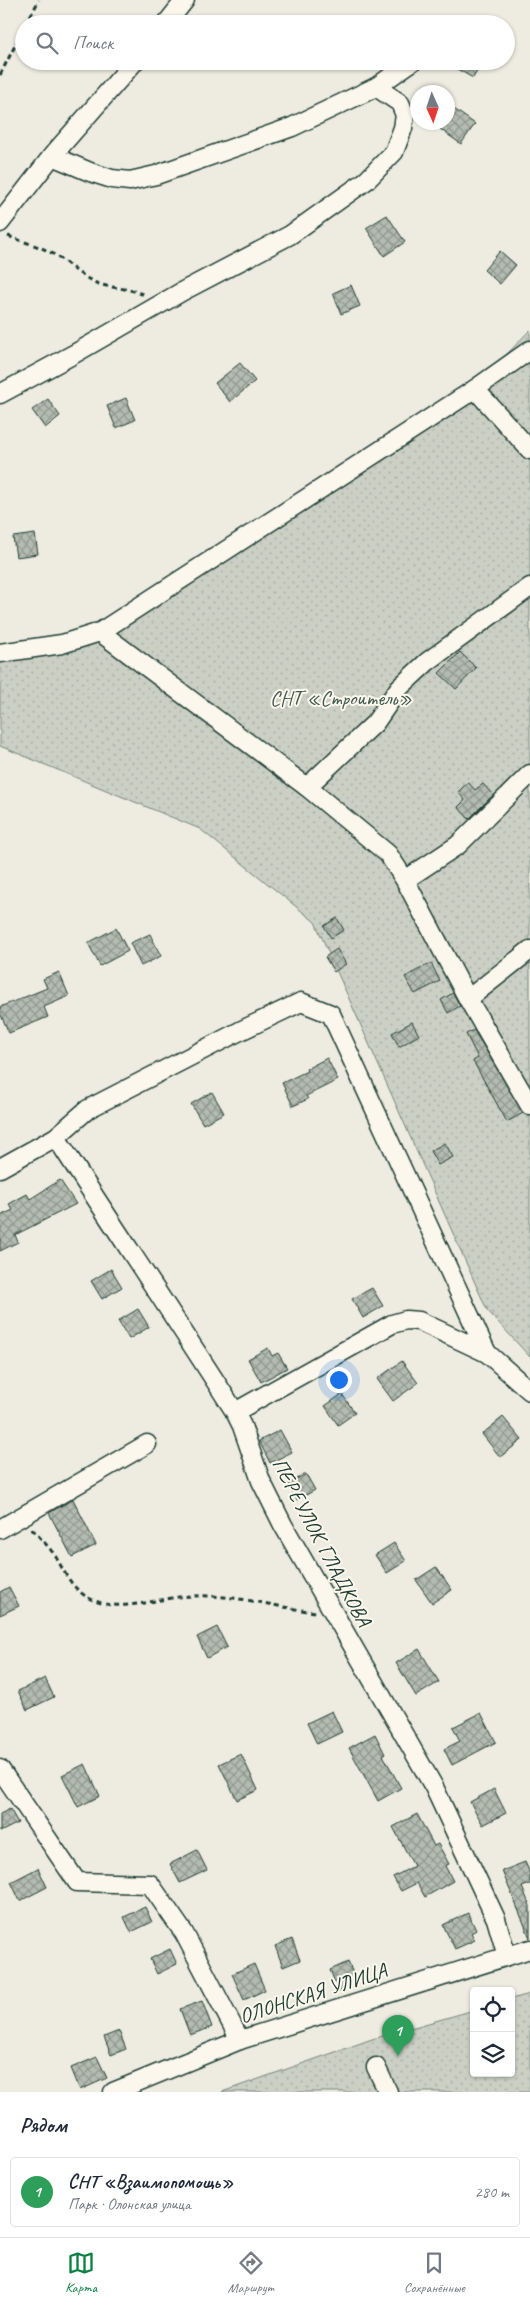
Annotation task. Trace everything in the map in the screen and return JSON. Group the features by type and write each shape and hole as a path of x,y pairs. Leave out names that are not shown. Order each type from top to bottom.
{"street":[{"path":"173,15 185,0"},
{"path":"3,229 52,156 127,70"},
{"path":"52,156 112,179 130,181 156,175 292,127 376,87 400,70"},
{"path":"0,394 160,304 290,235 367,180 394,152 403,128 405,115 400,103 376,87"},
{"path":"0,654 62,644 100,632 475,389 530,350"},
{"path":"475,389 530,450"},
{"path":"307,787 375,723 399,688 427,662 530,587"},
{"path":"100,632 307,787 388,854 405,880 468,999 530,1106"},
{"path":"405,880 458,845 530,774"},
{"path":"468,999 530,950"},
{"path":"0,1168 56,1137 88,1109 240,1030 301,1002 331,1014 487,1353"},
{"name":"ПЕРЕУЛОК ГЛАДКОВА","path":"56,1137 119,1235 168,1306 242,1426 261,1482 334,1614 434,1787 496,1919 507,1956"},
{"path":"234,1412 392,1324 406,1320 419,1321 487,1353 530,1391"},
{"path":"0,1528 148,1444"},
{"path":"0,1769 77,1882 150,1884 184,1933 240,2040"},
{"name":"ОЛОНСКАЯ УЛИЦА","path":"113,2092 240,2040 530,1949"},
{"path":"376,2067 388,2092"}],"path":[{"path":"31,15 39,0"},
{"path":"0,75 15,46"},
{"path":"3,229 52,253 81,276 98,284 142,293 160,304"},
{"path":"26,1529 34,1531 53,1553 69,1582 92,1600 114,1605 150,1603 172,1598 213,1595 334,1614"}],"green space":[{"name":"СНТ «Строитель»","path":"530,330 530,1357 487,1310 315,922 200,829 0,746 0,659 107,623 481,381"},
{"path":"530,1994 530,2092 222,2092 372,2039 470,2011 470,2077 515,2077 515,1998"}],"building":[{"path":"459,70 478,70 473,78"},
{"path":"455,110 475,124 461,144 441,130 455,130"},
{"path":"387,215 405,242 384,256 366,228"},
{"path":"500,251 516,265 500,284 484,270"},
{"path":"351,285 360,306 341,314 333,293"},
{"path":"240,363 255,381 230,402 215,383"},
{"path":"126,398 135,420 116,428 107,406"},
{"path":"48,399 60,416 45,428 32,410"},
{"path":"35,534 38,554 16,557 13,537"},
{"path":"460,652 476,668 456,689 439,673"},
{"path":"468,782 475,790 483,784 493,795 469,819 458,807 465,800 458,792"},
{"path":"337,918 344,930 331,938 324,926"},
{"path":"116,928 128,951 100,966 88,943"},
{"path":"150,934 161,956 141,966 130,943"},
{"path":"337,949 346,964 334,972 325,957"},
{"path":"431,963 440,981 415,994 405,977"},
{"path":"59,972 69,996 44,1007 48,1017 9,1033 0,1013 0,1007 47,988 43,979"},
{"path":"453,993 460,1006 448,1013 441,1000"},
{"path":"412,1022 419,1035 399,1047 392,1033"},
{"path":"474,1030 523,1113 507,1122 473,1061 478,1058 466,1034"},
{"path":"327,1058 338,1080 306,1096 308,1099 293,1106 282,1083 307,1071 306,1069"},
{"path":"212,1092 224,1113 203,1124 191,1104"},
{"path":"445,1143 453,1157 438,1165 430,1151"},
{"path":"60,1180 76,1204 15,1235 18,1242 0,1251 0,1216 13,1210 9,1204 27,1194 30,1199"},
{"path":"111,1269 122,1287 102,1299 91,1281"},
{"path":"372,1288 383,1306 363,1318 352,1299"},
{"path":"138,1309 149,1327 129,1339 118,1321"},
{"path":"268,1348 272,1356 278,1353 287,1368 261,1382 248,1359"},
{"path":"402,1361 418,1383 393,1401 377,1379"},
{"path":"342,1394 355,1413 338,1425 325,1406"},
{"path":"503,1417 522,1440 500,1457 482,1434"},
{"path":"280,1430 292,1452 270,1463 259,1441"},
{"path":"306,1474 315,1490 297,1500 288,1483"},
{"path":"73,1499 96,1545 72,1557 49,1513"},
{"path":"394,1543 406,1561 387,1573 375,1555"},
{"path":"436,1567 452,1590 432,1603 416,1580"},
{"path":"9,1587 19,1606 0,1615 0,1592"},
{"path":"217,1627 227,1647 207,1658 197,1637"},
{"path":"419,1649 439,1682 416,1696 396,1663"},
{"path":"45,1678 54,1697 27,1710 18,1691"},
{"path":"332,1711 342,1732 317,1744 307,1723"},
{"path":"481,1713 496,1742 452,1765 444,1749 460,1741 453,1727"},
{"path":"375,1734 385,1754 383,1755 401,1788 378,1801 349,1748"},
{"path":"241,1754 258,1790 237,1800 219,1764"},
{"path":"85,1764 100,1796 78,1807 62,1775"},
{"path":"494,1789 506,1813 483,1825 470,1802"},
{"path":"10,1809 18,1823 0,1832 0,1814"},
{"path":"417,1814 434,1846 438,1844 449,1864 445,1866 453,1881 425,1897 417,1883 401,1891 393,1877 414,1866 393,1827"},
{"path":"197,1850 207,1870 180,1883 170,1864"},
{"path":"525,1862 530,1873 530,1884 522,1887 530,1906 530,1938 502,1871"},
{"path":"38,1868 47,1887 20,1901 11,1882"},
{"path":"145,1907 152,1922 131,1932 124,1917"},
{"path":"468,1913 476,1930 471,1933 475,1940 455,1949 443,1925"},
{"path":"292,1939 300,1960 283,1967 275,1946"},
{"path":"170,1949 177,1964 157,1974 150,1959"},
{"path":"348,1962 358,1984 339,1992 330,1970"},
{"path":"254,1964 265,1990 244,2000 232,1974"},
{"path":"202,2001 212,2027 190,2035 180,2009"},
{"path":"119,2031 126,2049 111,2055 104,2037"},
{"path":"97,2057 107,2078 80,2090 71,2068"}],"place":[{"name":"СНТ «Взаимопомощь»","path":"398,2056"}]}
